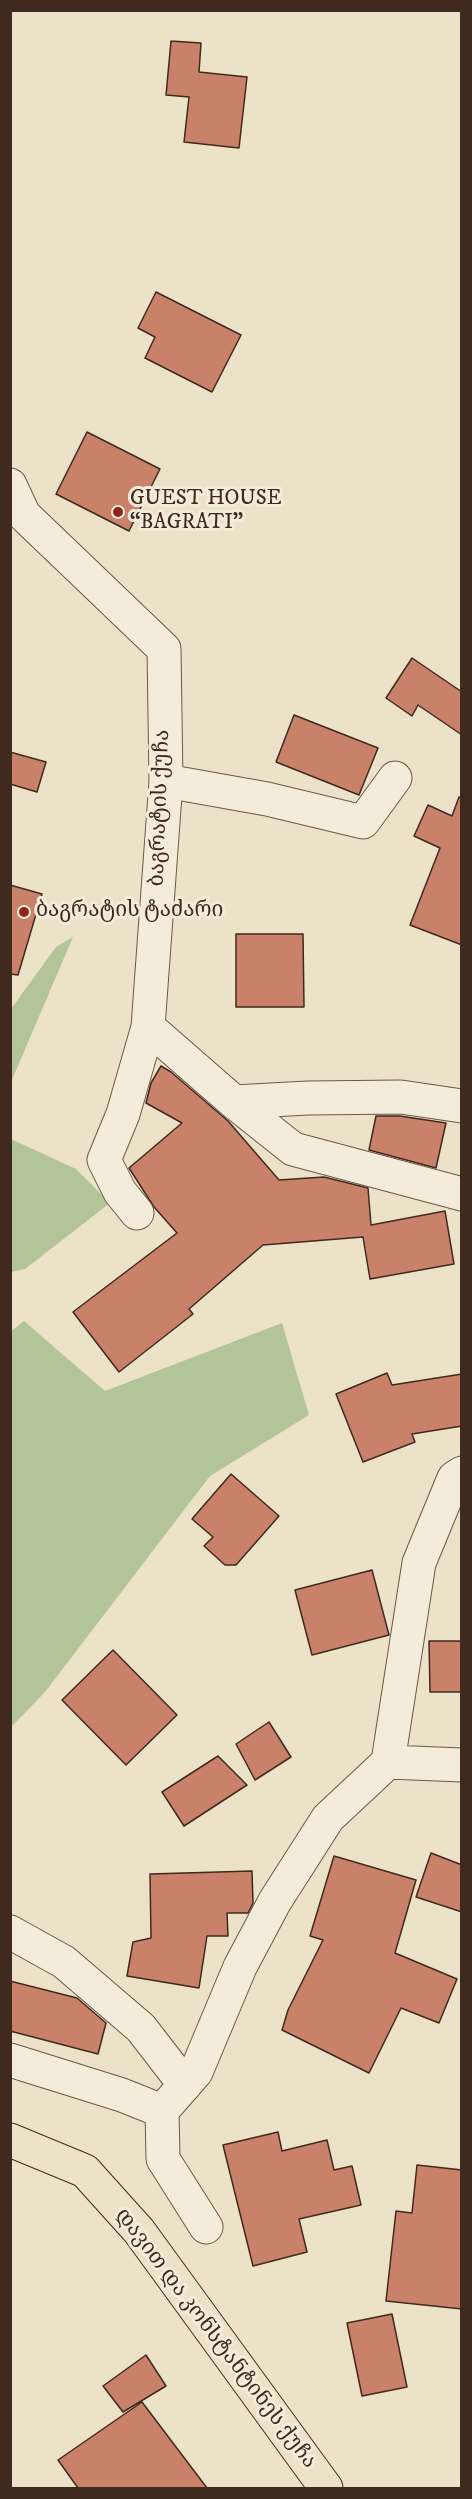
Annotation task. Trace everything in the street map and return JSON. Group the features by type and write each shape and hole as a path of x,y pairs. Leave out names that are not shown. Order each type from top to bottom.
{"main road":[{"name":"დავით და კონსტანტინეს ქუჩა","path":"10,2140 84,2170 108,2196 139,2231 326,2488"}],"street":[{"name":"ბაგრატის ქუჩა","path":"10,485 24,515 164,649 166,782 148,1028 123,1114 104,1160 120,1192 137,1213"},
{"path":"166,782 267,799 363,822 395,778"},
{"path":"148,1028 293,1149 462,1194"},
{"path":"234,1102 401,1097 462,1106"},
{"path":"206,2227 163,2159 162,2111 196,2072 240,1967 275,1901 328,1818 388,1762 419,1563 454,1478 462,1473"},
{"path":"388,1762 462,1765"},
{"path":"10,1932 64,1962 141,2028 184,2085"},
{"path":"10,2060 122,2095 162,2111"}],"green space":[{"path":"73,937 11,1082 11,1009 56,947"},
{"path":"11,1139 76,1169 110,1203 25,1269 11,1272"},
{"path":"24,1321 105,1391 282,1323 309,1415 210,1476 45,1692 11,1727 10,1332"}],"building":[{"path":"171,41 201,43 199,72 247,77 239,148 184,142 189,97 166,95"},
{"path":"156,292 241,335 212,392 145,358 155,337 138,328"},
{"path":"87,432 160,469 129,531 56,494"},
{"path":"412,658 462,692 462,735 418,705 412,716 386,698"},
{"path":"294,715 378,748 359,795 276,762"},
{"path":"10,752 46,762 37,792 10,784"},
{"path":"459,797 462,797 462,945 410,925 440,848 414,836 428,805 452,816"},
{"name":"ბაგრატის ტაძარი","path":"10,885 42,894 18,975 10,974"},
{"path":"236,934 303,934 304,1007 236,1007"},
{"path":"161,1066 228,1121 279,1180 324,1177 368,1188 371,1225 445,1211 454,1264 370,1279 363,1237 263,1245 189,1309 193,1314 119,1372 73,1312 177,1233 154,1207 129,1168 182,1123 146,1103 151,1083"},
{"path":"376,1116 400,1116 446,1123 436,1168 369,1150"},
{"path":"387,1373 392,1385 462,1374 462,1426 412,1434 415,1442 363,1462 336,1394"},
{"path":"231,1474 279,1516 236,1565 225,1565 204,1546 213,1537 192,1519"},
{"path":"372,1570 389,1635 312,1655 295,1590"},
{"path":"429,1641 462,1641 462,1692 430,1692"},
{"path":"113,1650 177,1715 126,1765 62,1700"},
{"path":"269,1722 291,1757 255,1780 236,1744"},
{"path":"218,1756 247,1785 184,1826 162,1792"},
{"path":"431,1853 462,1865 462,1912 416,1897"},
{"path":"334,1856 416,1880 395,1953 457,1979 439,2023 401,2008 369,2073 282,2030 288,2010 323,1940 310,1936"},
{"path":"252,1871 253,1903 248,1913 227,1913 228,1936 207,1936 199,1988 127,1976 133,1942 151,1938 150,1874"},
{"path":"10,1981 77,1998 106,2023 98,2054 10,2031"},
{"path":"278,2132 282,2151 327,2140 334,2170 352,2166 361,2205 299,2219 307,2252 253,2266 223,2145"},
{"path":"417,2165 462,2170 462,2309 386,2301 396,2211 412,2213"},
{"path":"392,2314 407,2387 362,2396 347,2323"},
{"path":"146,2355 166,2386 123,2412 103,2386"},
{"path":"142,2402 207,2488 78,2488 58,2460"}],"place":[{"name":"GUEST HOUSE “BAGRATI”","path":"118,512"},
{"name":"ბაგრატის ტაძარი","path":"24,912"}]}
